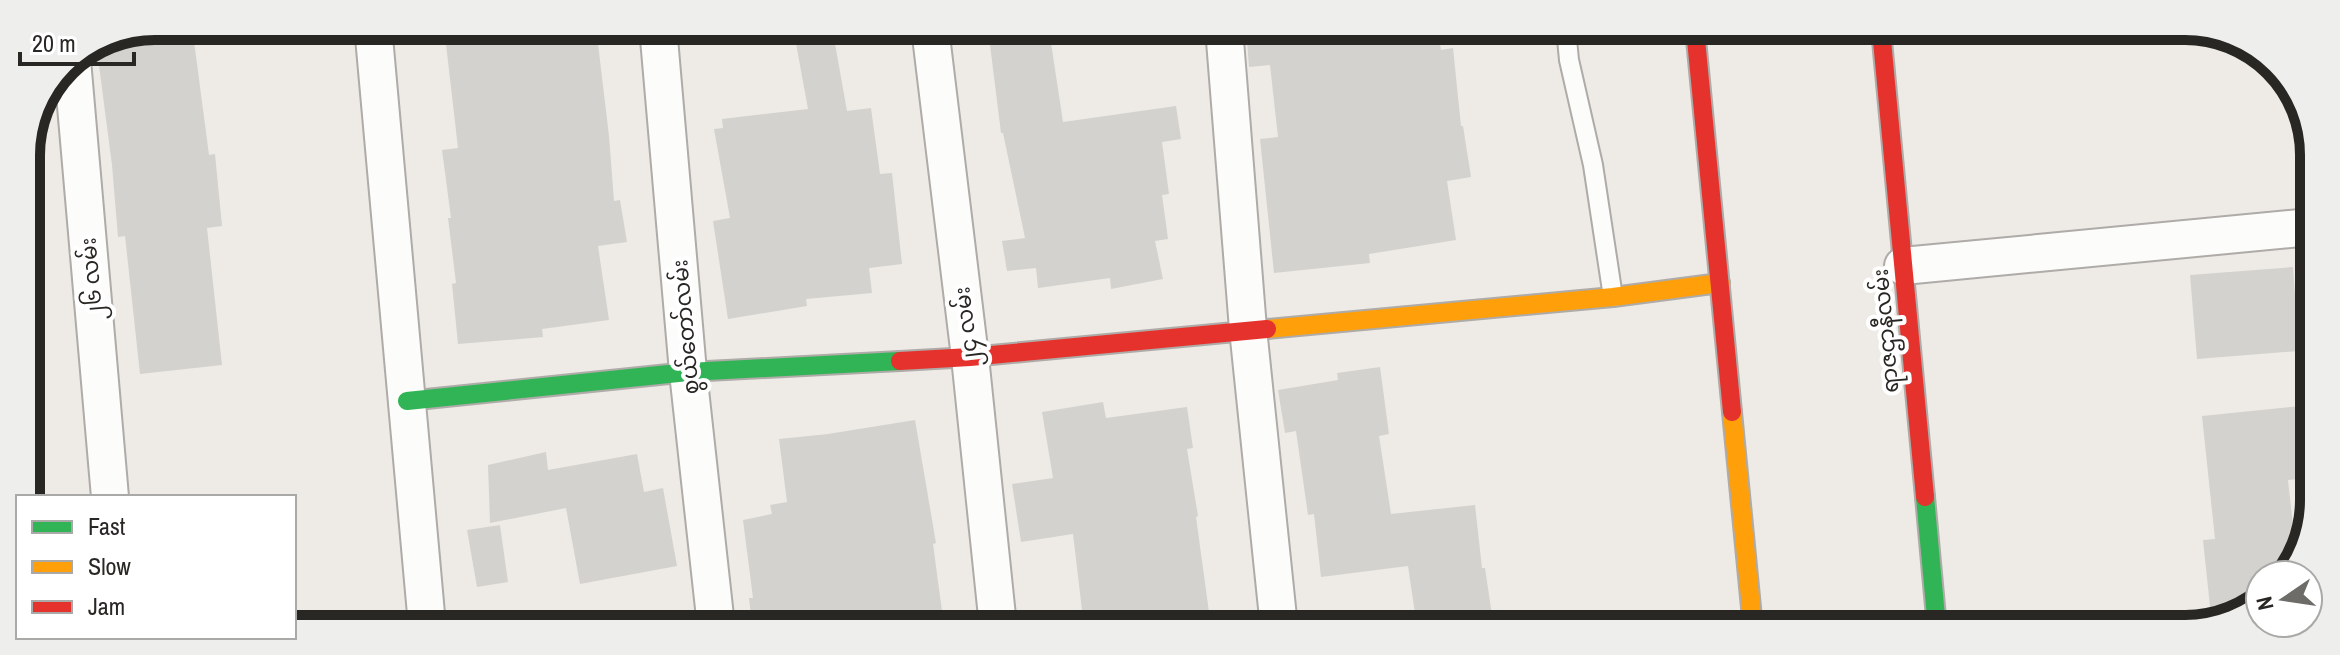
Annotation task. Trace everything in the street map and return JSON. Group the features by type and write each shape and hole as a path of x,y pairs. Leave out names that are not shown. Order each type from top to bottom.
{"street":[{"path":"374,40 426,615"},
{"name":"စွယ်တော်လမ်း","path":"659,40 688,372 715,615"},
{"name":"၂၄ လမ်း","path":"931,40 970,357 997,615"},
{"path":"1225,40 1248,329 1278,615"},
{"path":"1696,40 1752,615"},
{"name":"ရာဇဌာနီလမ်း","path":"1882,40 1936,615"},
{"name":"၂၆ လမ်း","path":"73,75 110,495"},
{"path":"1903,266 2300,228"},
{"path":"407,401 688,372 970,357 1613,297 1720,283"}],"lane":[{"path":"1567,40 1593,165 1613,297"}],"building":[{"path":"194,40 209,155 215,154 222,226 207,228 222,365 140,374 125,236 118,237 98,56 133,42"},
{"path":"446,40 598,40 614,201 620,200 627,242 598,246 609,320 542,329 543,337 458,344 452,284 456,283 448,218 451,218 442,150 458,148"},
{"path":"795,40 834,40 847,111 871,108 880,174 892,173 902,264 869,268 872,293 806,299 807,306 728,319 713,221 730,218 714,129 723,128 722,119 808,109"},
{"path":"1051,40 1063,122 1176,106 1181,139 1162,142 1169,194 1162,195 1168,239 1155,241 1163,279 1111,289 1110,278 1038,288 1036,268 1007,271 1002,241 1025,238 1001,133 990,45"},
{"path":"1247,40 1439,40 1441,50 1453,48 1461,126 1471,177 1447,181 1456,240 1369,254 1370,263 1274,273 1260,139 1278,137 1270,65 1249,67"},
{"path":"2293,267 2295,295 2300,295 2300,351 2197,359 2190,275"},
{"path":"1380,367 1389,434 1379,436 1391,514 1475,505 1482,568 1485,568 1492,615 1415,615 1408,566 1321,577 1314,514 1308,515 1296,431 1285,433 1278,390 1338,380 1337,373"},
{"path":"1103,402 1106,418 1187,407 1193,448 1187,449 1209,615 1083,615 1073,534 1021,542 1012,484 1053,478 1042,412"},
{"path":"2300,406 2300,479 2288,480 2294,536 2285,558 2244,559 2244,598 2211,612 2203,540 2215,539 2202,416"},
{"path":"915,420 936,543 933,544 943,615 751,615 749,598 753,598 743,520 772,514 770,505 787,502 779,439"},
{"path":"546,452 548,470 637,454 644,492 663,488 677,566 580,584 566,508 490,523 488,465"},
{"path":"500,525 508,582 477,587 467,530"}],"traffic: fast":[{"path":"407,401 688,372 900,361"},
{"path":"1925,497 1936,615"}],"traffic: slow":[{"path":"1267,329 1613,297 1720,283"},
{"path":"1732,412 1752,615"}],"traffic: jam":[{"path":"1696,40 1732,412"},
{"path":"1882,40 1925,497"},
{"path":"900,361 1267,329"}]}
